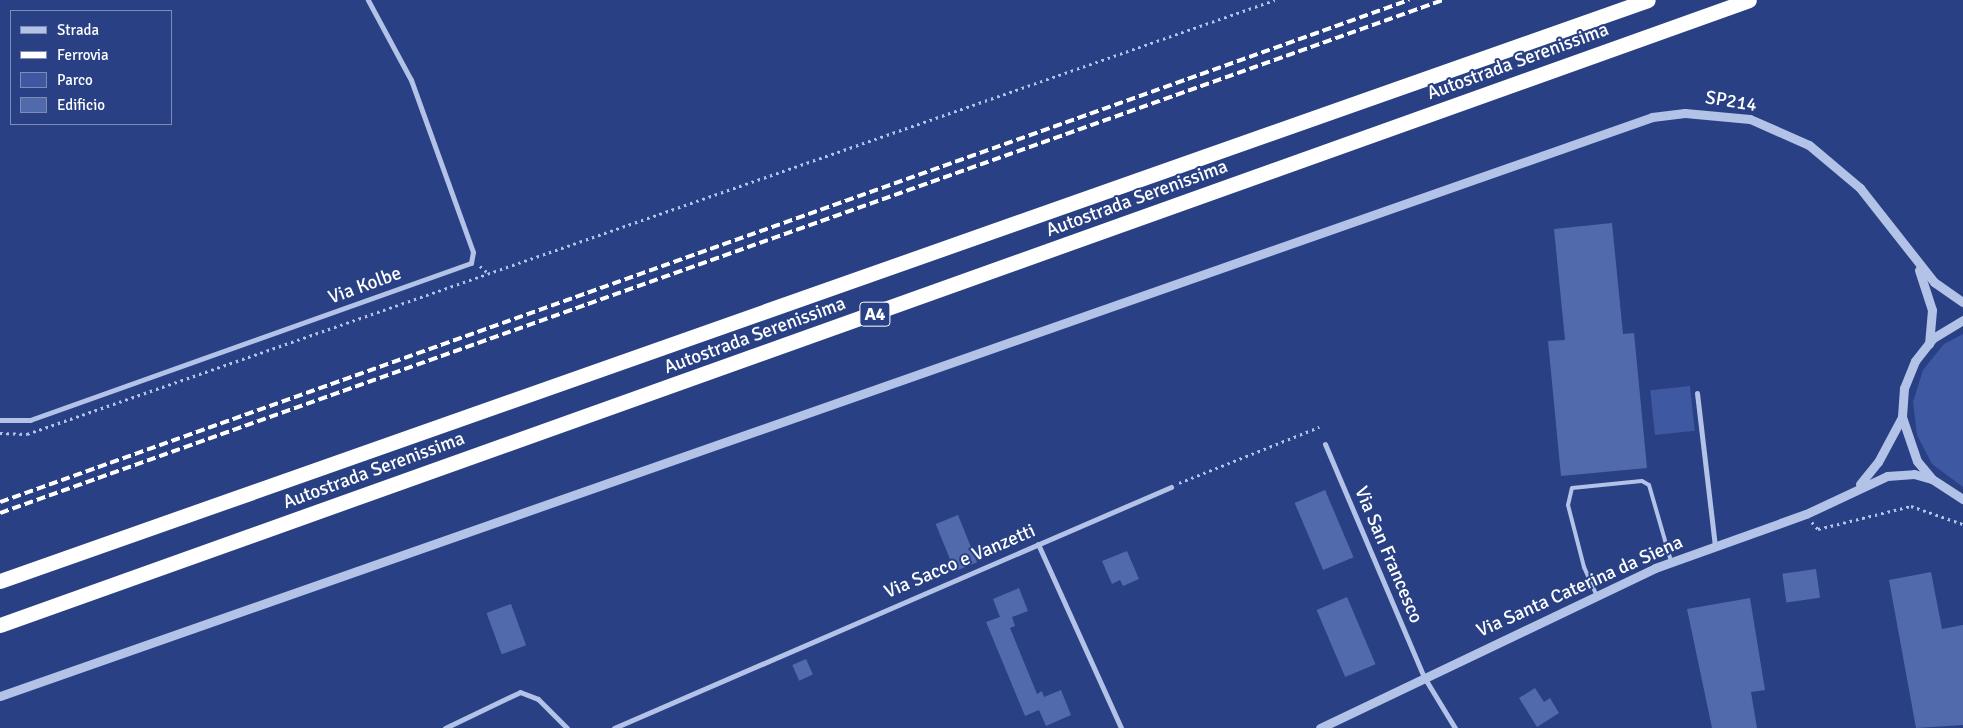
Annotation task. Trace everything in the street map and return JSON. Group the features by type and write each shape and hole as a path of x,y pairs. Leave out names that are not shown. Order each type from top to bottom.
{"highway":[{"name":"Autostrada Serenissima","path":"0,581 1648,0"},
{"name":"Autostrada Serenissima","path":"0,626 1749,0"}],"street":[{"name":"Via Kolbe","path":"0,420 30,420 471,263 472,252 411,80 368,0"},
{"name":"SP214","path":"0,696 1492,170 1652,117 1685,113 1750,119 1782,131 1837,165 1882,216 1916,263 1934,282 1963,302"},
{"name":"SP214","path":"1916,263 1932,310 1929,344"},
{"path":"1963,320 1929,344 1915,361 1904,388 1902,417 1917,461 1932,479 1963,500"},
{"path":"1696,392 1715,546"},
{"name":"Via Santa Caterina da Siena","path":"1857,487 1878,462 1902,417"},
{"name":"Via San Francesco","path":"1324,444 1424,677 1455,728"},
{"name":"Via Santa Caterina da Siena","path":"1320,728 1596,594 1672,561 1806,514 1857,487 1900,473 1932,479"},
{"name":"Via Sacco e Vanzetti","path":"614,728 1171,487"},
{"path":"1038,544 1121,728"},
{"path":"445,728 520,692 538,699 566,728"}],"lane":[{"path":"1596,594 1584,567 1568,505 1572,488 1642,481 1649,485 1672,561"}],"path":[{"path":"0,433 27,434 1275,0"},
{"path":"1171,487 1318,427"},
{"path":"1806,514 1818,530 1894,507 1911,506 1963,524"}],"green space":[{"path":"1963,334 1963,487 1932,464 1917,435 1913,402 1923,370 1944,344"},
{"path":"1690,386 1695,431 1655,435 1650,390"}],"building":[{"path":"1612,223 1623,334 1634,333 1647,468 1561,476 1548,341 1565,340 1554,229"},
{"path":"1325,490 1354,557 1323,570 1295,503"},
{"path":"958,515 977,562 955,571 936,524"},
{"path":"1127,551 1139,579 1123,586 1120,580 1112,584 1102,561"},
{"path":"1816,569 1820,598 1786,602 1782,574"},
{"path":"1931,572 1942,629 1963,625 1963,725 1916,728 1889,580"},
{"path":"1019,588 1028,611 1012,617 1015,626 1010,628 1037,694 1042,691 1044,697 1061,690 1071,715 1046,726 1039,710 1025,716 986,622 1000,617 993,599"},
{"path":"1347,597 1376,664 1345,677 1317,610"},
{"path":"1750,598 1765,690 1751,692 1757,728 1712,728 1687,609"},
{"path":"511,604 526,645 502,654 487,613"},
{"path":"806,659 813,675 799,681 792,665"},
{"path":"1535,688 1544,702 1550,698 1559,713 1537,727 1519,698"}],"railway":[{"path":"0,502 1409,0"},
{"path":"0,513 1443,0"}]}
